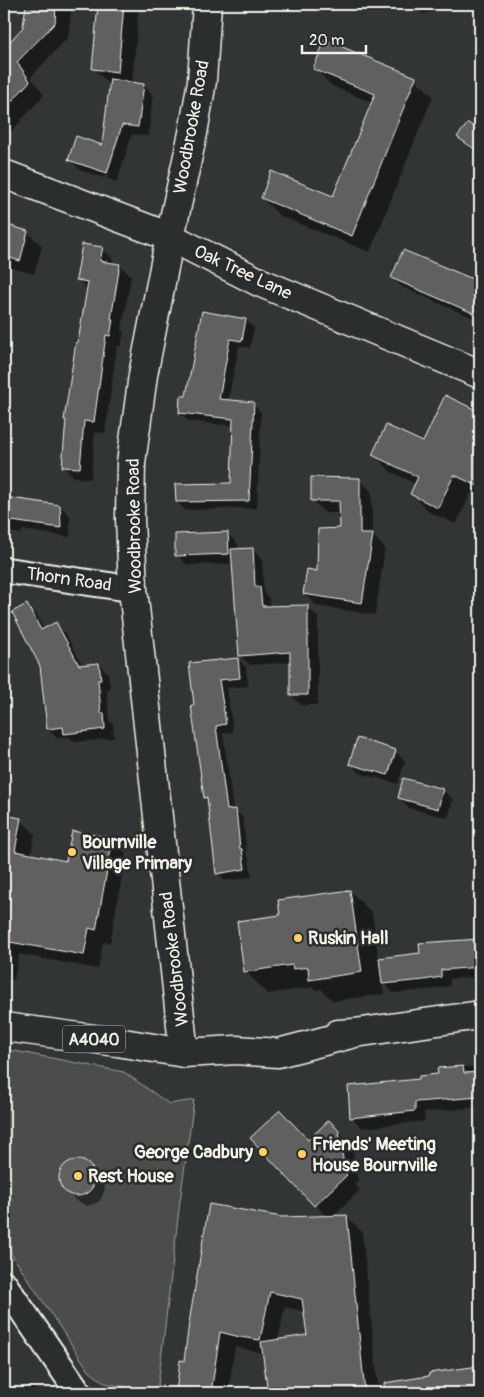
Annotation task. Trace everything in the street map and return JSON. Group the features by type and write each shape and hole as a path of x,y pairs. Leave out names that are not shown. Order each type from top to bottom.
{"main road":[{"name":"Woodbrooke Road","path":"184,1053 133,589 130,518 131,463 143,375 193,133 200,90 207,4"},
{"name":"Oak Tree Lane","path":"4,174 170,237 260,282 480,374"},
{"name":"A4040","path":"4,1027 184,1053 236,1050 278,1053 355,1033 480,1015"}],"street":[{"name":"Thorn Road","path":"4,570 133,589"},
{"path":"4,1284 79,1393"}],"shaded area":[{"path":"4,1049 124,1072 169,1104 194,1100 157,1393 105,1383 89,1371 4,1243"}],"building":[{"path":"26,4 56,4 55,23 17,62 30,81 4,110 4,42 6,46 23,27"},
{"path":"98,4 124,4 118,72 92,69"},
{"path":"325,40 416,77 352,236 261,198 271,171 333,196 375,94 313,69"},
{"path":"110,79 144,84 138,127 122,125 107,173 68,160 76,136 102,145"},
{"path":"468,123 480,131 480,153 457,137"},
{"path":"4,224 28,231 20,261 4,256"},
{"path":"82,244 103,247 100,261 120,264 110,336 106,335 94,422 84,421 80,468 62,467 66,420 64,420 76,342 78,342 88,282 76,280"},
{"path":"403,250 480,282 480,316 391,278"},
{"path":"202,311 246,319 242,341 230,339 219,399 254,402 249,501 176,502 175,484 231,483 233,419 179,413 180,396 186,396"},
{"path":"445,395 480,412 480,487 454,475 438,508 410,494 418,477 372,455 386,425 423,442"},
{"path":"311,477 360,478 360,534 373,534 362,603 303,594 307,569 317,571 318,529 340,528 339,501 311,501"},
{"path":"4,497 60,505 61,528 4,520"},
{"path":"228,532 229,554 175,556 175,534"},
{"path":"253,548 255,587 260,587 262,606 308,605 308,695 290,695 290,652 239,656 231,549"},
{"path":"27,604 41,630 56,622 79,665 99,663 101,680 98,680 101,713 104,713 105,729 64,734 63,727 47,729 40,666 12,612"},
{"path":"238,658 240,678 219,680 226,724 216,726 227,810 236,809 240,849 242,849 245,869 216,874 207,797 204,798 191,705 194,705 189,663"},
{"path":"357,738 396,750 388,775 349,764"},
{"path":"403,778 443,789 438,809 398,798"},
{"path":"4,815 21,818 15,851 66,861 72,831 113,838 96,930 89,928 84,955 4,941"},
{"name":"Ruskin Hall","path":"350,890 362,972 309,980 308,967 293,969 292,965 244,972 237,921 280,915 278,900"},
{"path":"480,939 480,967 441,970 441,977 382,984 379,958 420,953 419,943"},
{"path":"463,1066 464,1073 480,1072 480,1097 415,1102 415,1111 350,1118 348,1086 419,1079 419,1076 438,1074 437,1068"},
{"name":"Friends' Meeting House Bournville","path":"280,1110 308,1140 329,1120 339,1131 344,1166 341,1169 347,1175 314,1206 250,1138"},
{"name":"Rest House","path":"77,1160 84,1161 90,1165 94,1171 94,1185 90,1191 84,1195 77,1196 70,1195 64,1191 60,1185 59,1178 60,1171 64,1165 70,1161"},
{"path":"209,1204 282,1217 347,1215 365,1393 268,1393 261,1342 307,1335 302,1299 270,1292 260,1340 220,1332 211,1393 176,1393 180,1360 184,1361"},
{"path":"479,1366 480,1393 384,1393 384,1383 429,1376 429,1373"}],"place":[{"name":"Bournville Village Primary","path":"72,852"},
{"name":"Ruskin Hall","path":"298,938"},
{"name":"George Cadbury","path":"263,1152"},
{"name":"Friends' Meeting House Bournville","path":"302,1154"},
{"name":"Rest House","path":"78,1176"}]}
